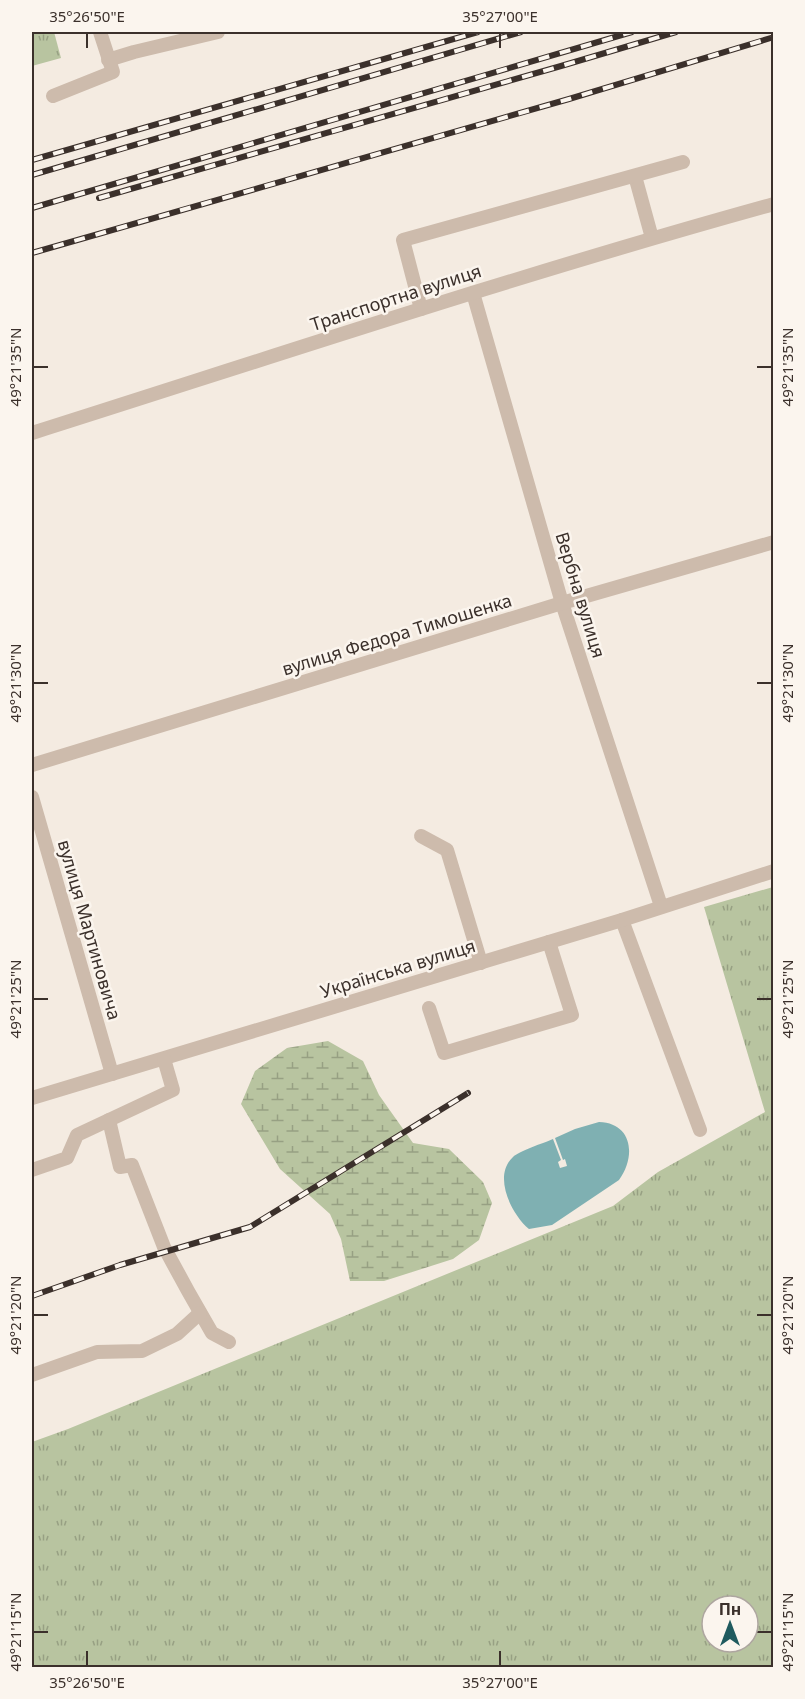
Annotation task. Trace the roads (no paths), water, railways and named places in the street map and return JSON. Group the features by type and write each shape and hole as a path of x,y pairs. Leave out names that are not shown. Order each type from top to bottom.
{"street":[{"path":"53,96 113,72 100,32"},
{"path":"108,60 218,32"},
{"path":"421,309 403,240 683,162"},
{"path":"635,176 652,238"},
{"name":"Транспортна вулиця","path":"32,433 473,292 774,204"},
{"name":"Вербна вулиця","path":"473,292 562,603 661,906"},
{"name":"вулиця Федора Тимошенка","path":"32,765 562,603 774,542"},
{"name":"вулиця Мартиновича","path":"32,796 112,1074"},
{"path":"421,836 447,850 481,963"},
{"name":"Українська вулиця","path":"32,1098 622,920 774,871"},
{"path":"622,920 700,1130"},
{"path":"429,1008 444,1053 572,1015 549,942"},
{"path":"32,1170 67,1158 77,1136 173,1090 164,1059"},
{"path":"109,1120 120,1167 132,1165 164,1247 200,1313 212,1333 229,1342"},
{"path":"32,1375 96,1352 142,1351 177,1334 200,1313"}],"water":[{"path":"599,1122 619,1128 628,1143 628,1161 619,1180 552,1225 529,1229 516,1215 507,1195 504,1174 507,1165 516,1155 553,1139 561,1160 558,1162 560,1168 567,1166 555,1138"}],"railway":[{"path":"32,160 478,32"},
{"path":"32,175 521,32"},
{"path":"32,208 632,32"},
{"path":"99,198 676,32"},
{"path":"32,253 569,99 774,37"},
{"path":"32,1296 120,1265 250,1227 468,1093"}]}
